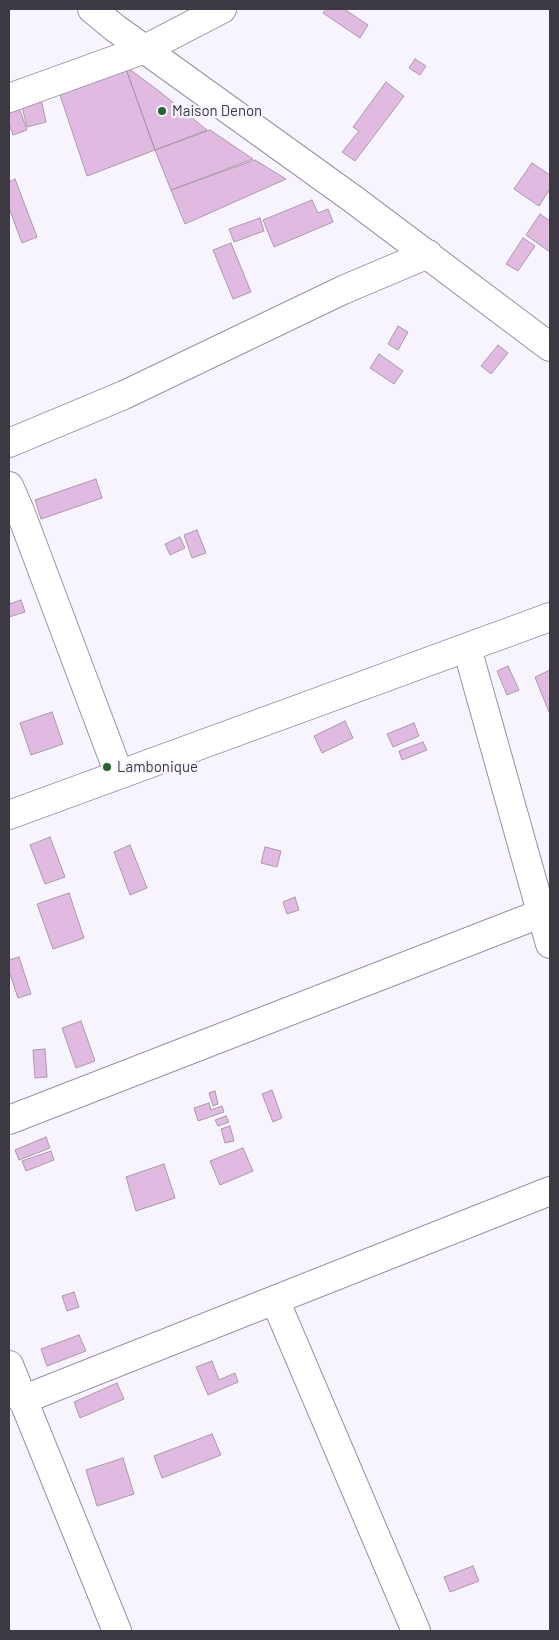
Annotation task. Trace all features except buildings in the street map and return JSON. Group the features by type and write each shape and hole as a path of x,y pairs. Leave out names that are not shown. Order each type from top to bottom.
{"street":[{"path":"92,9 428,254 550,348"},
{"path":"9,98 145,49 222,9"},
{"path":"9,443 124,395 343,290 428,254"},
{"path":"9,486 119,774"},
{"path":"9,815 550,617"},
{"path":"467,648 546,912 550,944"},
{"path":"9,1120 546,912"},
{"path":"22,1400 550,1192"},
{"path":"275,1300 416,1631"},
{"path":"9,1366 117,1631"}],"place":[{"name":"Maison Denon","path":"162,111"},
{"name":"Lambonique","path":"107,767"}]}
